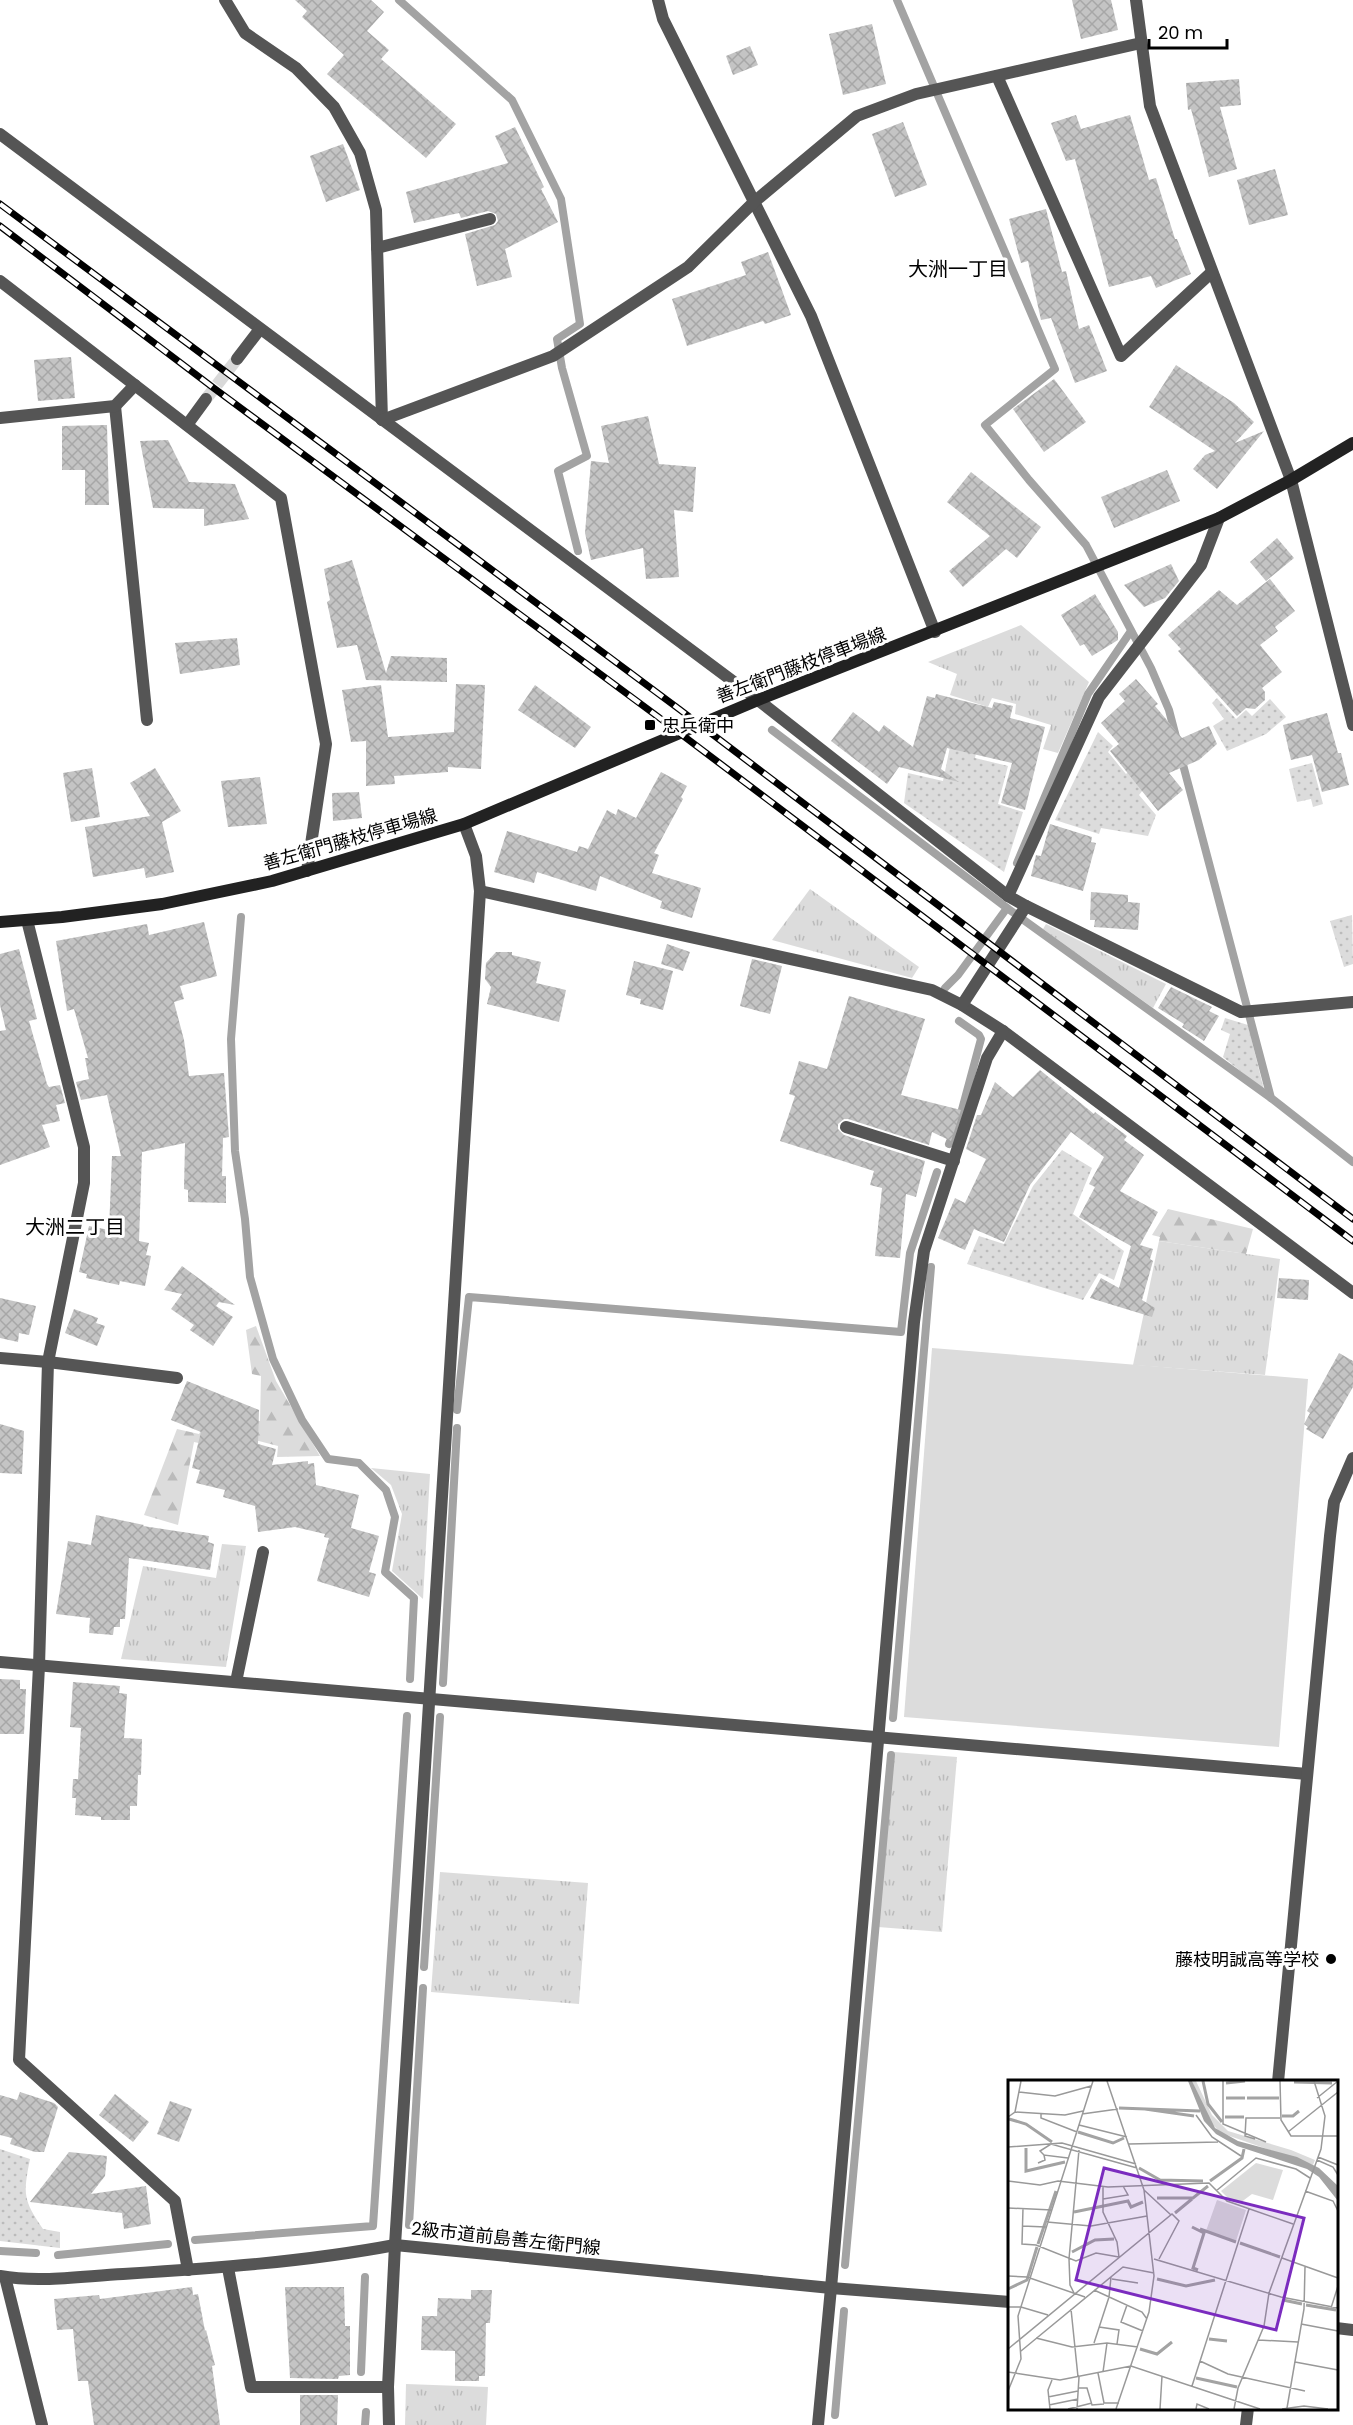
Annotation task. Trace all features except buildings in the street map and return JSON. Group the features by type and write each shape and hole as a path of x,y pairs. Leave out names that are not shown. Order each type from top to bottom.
{"main road":[{"name":"善左衛門藤枝停車場線","path":"0,922 162,904 272,881 464,824 758,699 935,632 1219,518 1291,480 1353,443"}],"street":[{"path":"225,0 245,33 296,68 334,107 360,153 375,210 382,420"},
{"path":"658,0 663,18 811,316 935,632"},
{"path":"1136,0 1150,105 1291,480 1353,725"},
{"path":"382,420 553,356 688,267 754,202 856,116 916,94 1141,43"},
{"path":"997,76 1121,356 1212,272"},
{"path":"0,134 758,699 1025,909 1241,1011 1353,1002"},
{"path":"377,248 490,219"},
{"path":"0,281 281,498 326,744 307,871"},
{"path":"237,359 260,328"},
{"path":"0,418 115,406 135,385"},
{"path":"187,425 206,399"},
{"path":"115,406 147,720"},
{"path":"1008,896 1099,697 1201,565 1219,518"},
{"path":"389,2425 388,2387 395,2245 480,891 476,856 464,824"},
{"path":"480,891 932,990 962,1005 1003,1031 1353,1293"},
{"path":"962,1005 1025,909"},
{"path":"27,920 84,1147 84,1183 48,1362 39,1666 19,2060 175,2201 188,2270"},
{"path":"818,2425 922,1261 987,1058 1003,1031"},
{"path":"846,1127 954,1161"},
{"path":"0,1358 177,1378"},
{"path":"1278,2080 1334,1502 1353,1458"},
{"path":"236,1682 263,1552"},
{"path":"0,1662 1307,1774"},
{"name":"2級市道前島善左衛門線","path":"3,2276 50,2278 228,2268 342,2255 395,2245 831,2288 1008,2302"},
{"path":"228,2268 251,2387 388,2387"},
{"path":"3,2276 42,2425"},
{"path":"1338,2328 1353,2330"},
{"path":"1246,2425 1248,2410"}],"green space":[{"path":"1021,625 1089,682 1058,753 1043,749 1051,725 1015,714 1016,704 992,698 988,707 950,695 957,674 928,662"},
{"path":"1217,698 1236,719 1246,710 1252,716 1270,699 1286,717 1266,734 1227,751 1213,726 1224,719 1212,703"},
{"path":"1098,732 1113,746 1108,752 1126,774 1129,771 1143,790 1139,795 1156,815 1148,836 1101,828 1099,834 1055,820"},
{"path":"951,742 977,748 975,758 1008,766 998,804 1023,812 1004,872 904,803 908,773 943,781"},
{"path":"1312,763 1323,804 1313,807 1311,799 1297,802 1289,769"},
{"path":"810,889 919,967 912,978 772,940"},
{"path":"1352,915 1353,964 1344,967 1330,921"},
{"path":"1046,924 1166,984 1153,1008 1043,929"},
{"path":"1225,1018 1248,1025 1264,1090 1223,1057 1230,1034 1221,1030"},
{"path":"1062,1150 1092,1168 1073,1214 1124,1251 1114,1280 1099,1273 1083,1300 967,1264 979,1236 1004,1244 1033,1186"},
{"path":"1168,1209 1253,1229 1246,1254 1159,1241 1160,1237 1152,1235"},
{"path":"1159,1241 1280,1259 1265,1375 1133,1365"},
{"path":"256,1326 276,1381 320,1456 277,1457 278,1446 235,1435 230,1450 194,1442 178,1525 144,1515 177,1429 199,1434 207,1421 260,1421 261,1376 252,1374 246,1330"},
{"path":"932,1348 1308,1379 1279,1747 904,1717"},
{"path":"371,1468 430,1474 423,1599 392,1571 402,1514 391,1485"},
{"path":"222,1544 246,1546 226,1667 121,1659 143,1566 216,1578"},
{"path":"894,1752 957,1757 942,1932 878,1927"},
{"path":"440,1872 588,1883 579,2004 431,1992"},
{"path":"0,2149 30,2159 26,2181 28,2203 43,2229 60,2232 60,2248 0,2241"},
{"path":"406,2384 488,2387 486,2425 405,2425"}],"waterway":[{"path":"399,0 512,100 561,199 580,324 557,339 562,368 587,456 558,471 578,551"},
{"path":"897,0 1055,369 985,425 1086,545 1151,668 1169,710 1176,737"},
{"path":"1017,863 1088,694 1131,631"},
{"path":"772,730 1007,908 958,975 945,988"},
{"path":"1181,757 1271,1098 1353,1162"},
{"path":"1007,908 1271,1098"},
{"path":"241,917 231,1039 235,1151 245,1219 250,1277 273,1359 302,1420 328,1459 359,1463 386,1490 395,1517 385,1572 414,1598 410,1679"},
{"path":"949,1144 960,1117 981,1039 979,1035 959,1021"},
{"path":"457,1410 469,1297 901,1332 910,1253 937,1172"},
{"path":"893,1718 931,1267"},
{"path":"443,1683 457,1428"},
{"path":"195,2240 373,2226 407,1716"},
{"path":"424,1967 440,1717"},
{"path":"845,2265 891,1755"},
{"path":"409,2225 423,1988"},
{"path":"58,2255 168,2244"},
{"path":"0,2251 36,2253"},
{"path":"361,2372 365,2277"},
{"path":"835,2415 844,2311"},
{"path":"365,2425 366,2412"}],"tunnel":[{"path":"206,399 237,359"}],"railway":[{"path":"0,204 679,709 1353,1219"},
{"path":"0,226 215,389 657,716 1353,1241"}],"place":[{"name":"忠兵衛中","path":"650,725"},
{"name":"藤枝明誠高等学校","path":"1331,1959"}],"district":[{"name":"大洲一丁目","path":"958,269"},
{"name":"大洲二丁目","path":"75,1227"}]}
